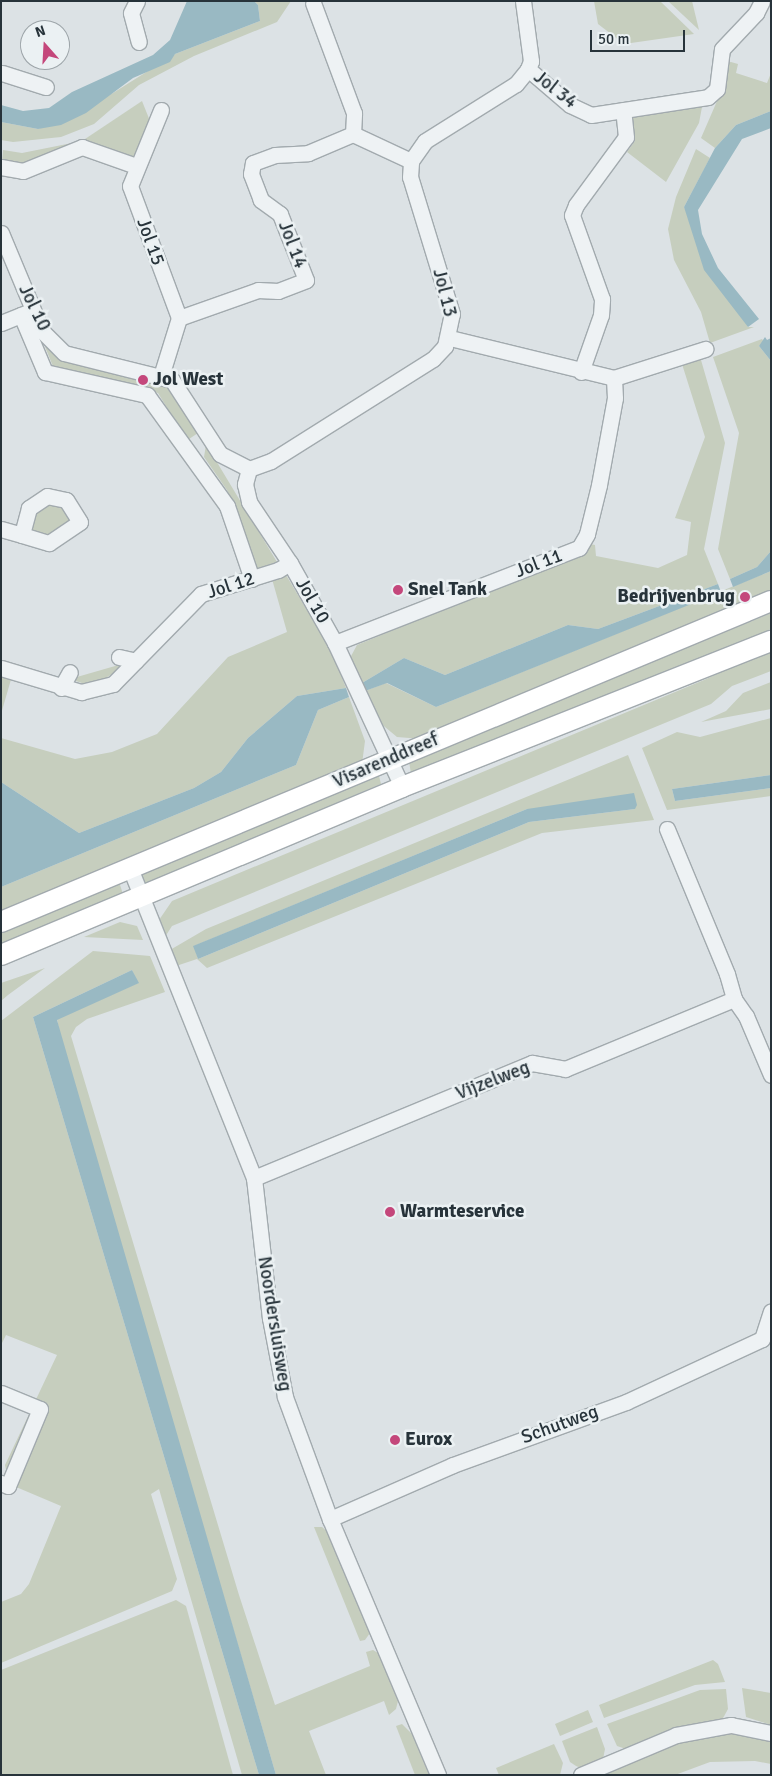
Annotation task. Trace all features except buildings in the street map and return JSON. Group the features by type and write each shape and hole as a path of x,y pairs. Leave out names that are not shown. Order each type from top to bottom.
{"main road":[{"name":"Visarenddreef","path":"1,922 771,601"},
{"name":"Visarenddreef","path":"1,955 143,898 402,787 771,641"}],"street":[{"path":"137,1 131,14 139,42"},
{"name":"Jol 34","path":"523,1 532,61 528,69 570,104 591,115 708,97 717,89 722,49 756,13 762,1"},
{"path":"312,2 354,113 353,134 411,161 426,141 516,84 528,69"},
{"path":"2,68 46,87"},
{"name":"Jol 15","path":"160,110 136,166 130,186 179,318"},
{"path":"581,372 601,315 602,299 572,215 576,205 626,137 623,110"},
{"name":"Jol 14","path":"179,318 258,290 278,291 306,280 280,214 261,200 251,174 253,163 276,155 308,153 353,134"},
{"path":"1,167 23,171 82,147 136,166"},
{"name":"Jol 13","path":"249,469 271,461 433,358 450,338 452,314 410,177 411,161"},
{"name":"Jol 10","path":"1,233 45,372 147,395 182,447 191,452 227,506 252,579"},
{"path":"1,323 27,313"},
{"name":"Jol 10","path":"27,313 64,353 172,380 206,436 220,454 249,469 245,484 249,502 290,563 335,643 402,787"},
{"path":"161,376 179,318"},
{"path":"450,338 581,372 614,378 705,349"},
{"name":"Jol 11","path":"335,643 579,548 587,534 599,485 615,398 614,378"},
{"path":"191,452 206,436"},
{"path":"1,529 22,535"},
{"name":"Jol 12","path":"1,668 61,688 81,692 113,684 201,594 252,579 290,563"},
{"path":"119,657 136,661"},
{"path":"61,688 70,672"},
{"path":"667,829 727,974 734,998 746,1016 771,1075"},
{"name":"Noordersluisweg","path":"130,868 254,1178 270,1318 285,1397 330,1519 438,1775"},
{"name":"Vijzelweg","path":"254,1178 532,1063 565,1069 734,998"},
{"name":"Schutweg","path":"330,1519 460,1462 626,1402 762,1339 771,1311"},
{"path":"1,1393 40,1409 8,1486 1,1483"},
{"path":"581,1775 676,1735 731,1725 771,1733"}],"green space":[{"path":"254,1 291,1 277,22 194,56 139,85 94,124 61,137 13,142 1,140 1,122 38,129 113,93 175,54 260,21 258,5"},
{"path":"594,1 661,2 694,34 624,44 598,24"},
{"path":"668,1 692,1 699,30"},
{"path":"726,63 738,64 736,73 767,83 771,73 771,111 736,125 715,148 701,138 724,85"},
{"path":"142,101 150,121 133,161 92,146 12,167 2,162 3,150 22,153 82,141"},
{"path":"702,107 699,123 666,182 627,152 635,141 632,116"},
{"path":"696,149 710,158 684,207 748,327 754,327 710,343 701,312 674,260 668,229 676,197"},
{"path":"762,339 764,342 759,346 771,361 771,551 757,567 730,579 718,549 739,433 713,357"},
{"path":"44,344 61,358 166,386 198,433 189,439 185,437 158,393 54,369"},
{"path":"701,360 725,443 704,549 718,584 598,629 568,625 445,675 404,658 362,683 350,658 357,645 588,550 590,544 595,545 596,556 658,568 687,555 691,522 675,518 705,437 682,364"},
{"path":"206,445 277,562 255,569 227,490 204,457"},
{"path":"46,502 68,507 75,524 52,539 29,531 34,509"},
{"path":"771,571 771,595 422,739 397,737 379,722 365,691 386,683 436,707"},
{"path":"286,575 332,652 346,688 297,696 248,738 221,772 194,788 79,833 1,782 1,738 75,759 112,752 157,734 228,657 287,632 272,579"},
{"path":"771,613 771,629 456,759 411,773 409,762"},
{"path":"771,649 771,671 732,686 711,704 172,926 165,937 159,920 172,901 704,680"},
{"path":"129,662 106,678 85,684 70,679"},
{"path":"1,673 12,676 1,714"},
{"path":"771,682 771,709 701,722 726,711 743,693"},
{"path":"349,697 365,741 362,764 1,913 1,887 296,765 318,710"},
{"path":"771,718 771,775 672,789 675,801 771,788 771,796 667,810 642,748 677,732 700,737"},
{"path":"628,755 654,820 542,833 207,968 197,959 176,966 170,950 206,929","holes":["527,809 635,809 529,822 198,959 194,946"]},
{"path":"378,772 381,784 144,885 139,873"},
{"path":"119,882 123,894 1,945 1,932"},
{"path":"120,922 137,926 143,940 84,937"},
{"path":"93,951 150,956 165,992 87,1019 76,1027 71,1036 239,1595 275,1705 370,1666 366,1652 373,1650 378,1653 398,1701 396,1709 389,1715 384,1701 309,1731 326,1775 276,1775 62,1046 57,1019 138,983 132,970 33,1017 259,1775 242,1775 159,1489 151,1494 177,1579 172,1591 1,1663 1,1602 21,1594 29,1584 61,1506 9,1484 5,1465 57,1355 6,1335 1,1345 1,1021"},
{"path":"45,968 8,995 1,1001 1,983"},
{"path":"314,1527 322,1527 329,1533 370,1633 365,1640 360,1641"},
{"path":"176,1600 186,1606 233,1775 1,1775 1,1670"},
{"path":"713,1660 718,1664 725,1682 695,1685 604,1718 599,1705"},
{"path":"742,1688 771,1693 771,1725 746,1717"},
{"path":"726,1689 728,1709 722,1720 626,1749 617,1746 607,1724 700,1690"},
{"path":"588,1710 593,1722 560,1736 555,1724"},
{"path":"402,1724 412,1734 429,1775 415,1775 396,1726"},
{"path":"597,1727 605,1749 603,1759 581,1768 576,1766 570,1762 562,1741"},
{"path":"735,1734 771,1737 771,1764 755,1761 710,1762 675,1775 598,1775 672,1744 701,1735"},
{"path":"554,1744 563,1763 560,1775 499,1775 496,1768"}],"water":[{"path":"187,1 254,1 258,5 260,21 175,54 170,62 133,78 86,113 61,125 38,129 1,122 1,105 23,111 49,108 72,92 153,55 170,40"},
{"path":"771,111 771,128 742,139 698,210 702,234 718,268 759,319 748,327 704,270 684,207 715,148 736,125"},
{"path":"765,337 767,340 771,338 771,361 759,346"},
{"path":"771,551 771,571 733,587 730,579 757,567"},
{"path":"718,584 721,592 436,707 387,683 365,691 362,683 404,658 445,675 568,625 598,629"},
{"path":"346,688 349,697 318,710 296,765 1,887 1,782 79,833 194,788 221,772 248,738 297,696"},
{"path":"771,775 771,788 675,801 672,789"},
{"path":"634,793 637,805 635,809 529,822 198,959 193,946 527,809"},
{"path":"132,970 139,983 57,1020 276,1775 259,1775 33,1017"}],"place":[{"name":"Jol West","path":"143,380"},
{"name":"Snel Tank","path":"398,590"},
{"name":"Bedrijvenbrug","path":"745,597"},
{"name":"Warmteservice","path":"390,1212"},
{"name":"Eurox","path":"395,1440"}]}
